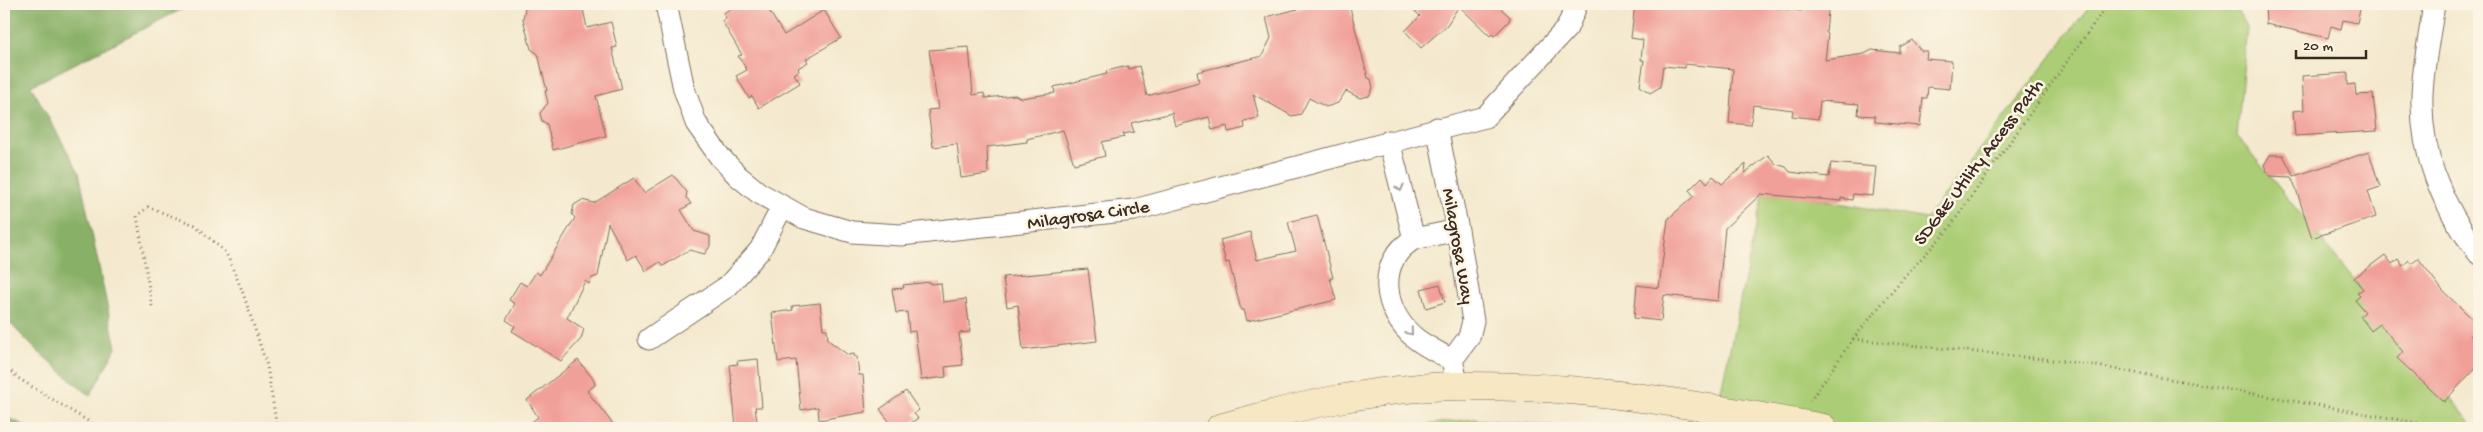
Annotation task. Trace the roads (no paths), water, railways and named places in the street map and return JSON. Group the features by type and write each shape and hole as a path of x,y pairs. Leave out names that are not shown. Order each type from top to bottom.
{"street":[{"name":"Milagrosa Circle","path":"666,4 684,89 696,123 720,156 738,176 782,207 828,226 877,235 901,235 1134,210 1485,116 1567,28 1577,4"},
{"path":"2434,4 2422,94 2425,139 2437,184 2448,208 2479,254"},
{"name":"Milagrosa Way","path":"1437,128 1458,230 1473,321 1455,373"},
{"path":"1389,141 1414,239"},
{"path":"649,340 728,286 760,250 782,207"},
{"path":"1455,373 1414,337 1392,308 1387,285 1392,262 1401,247 1414,239 1458,230"},
{"path":"1220,428 1275,412 1386,392 1455,373 1554,389 1654,398 1824,428"}]}
